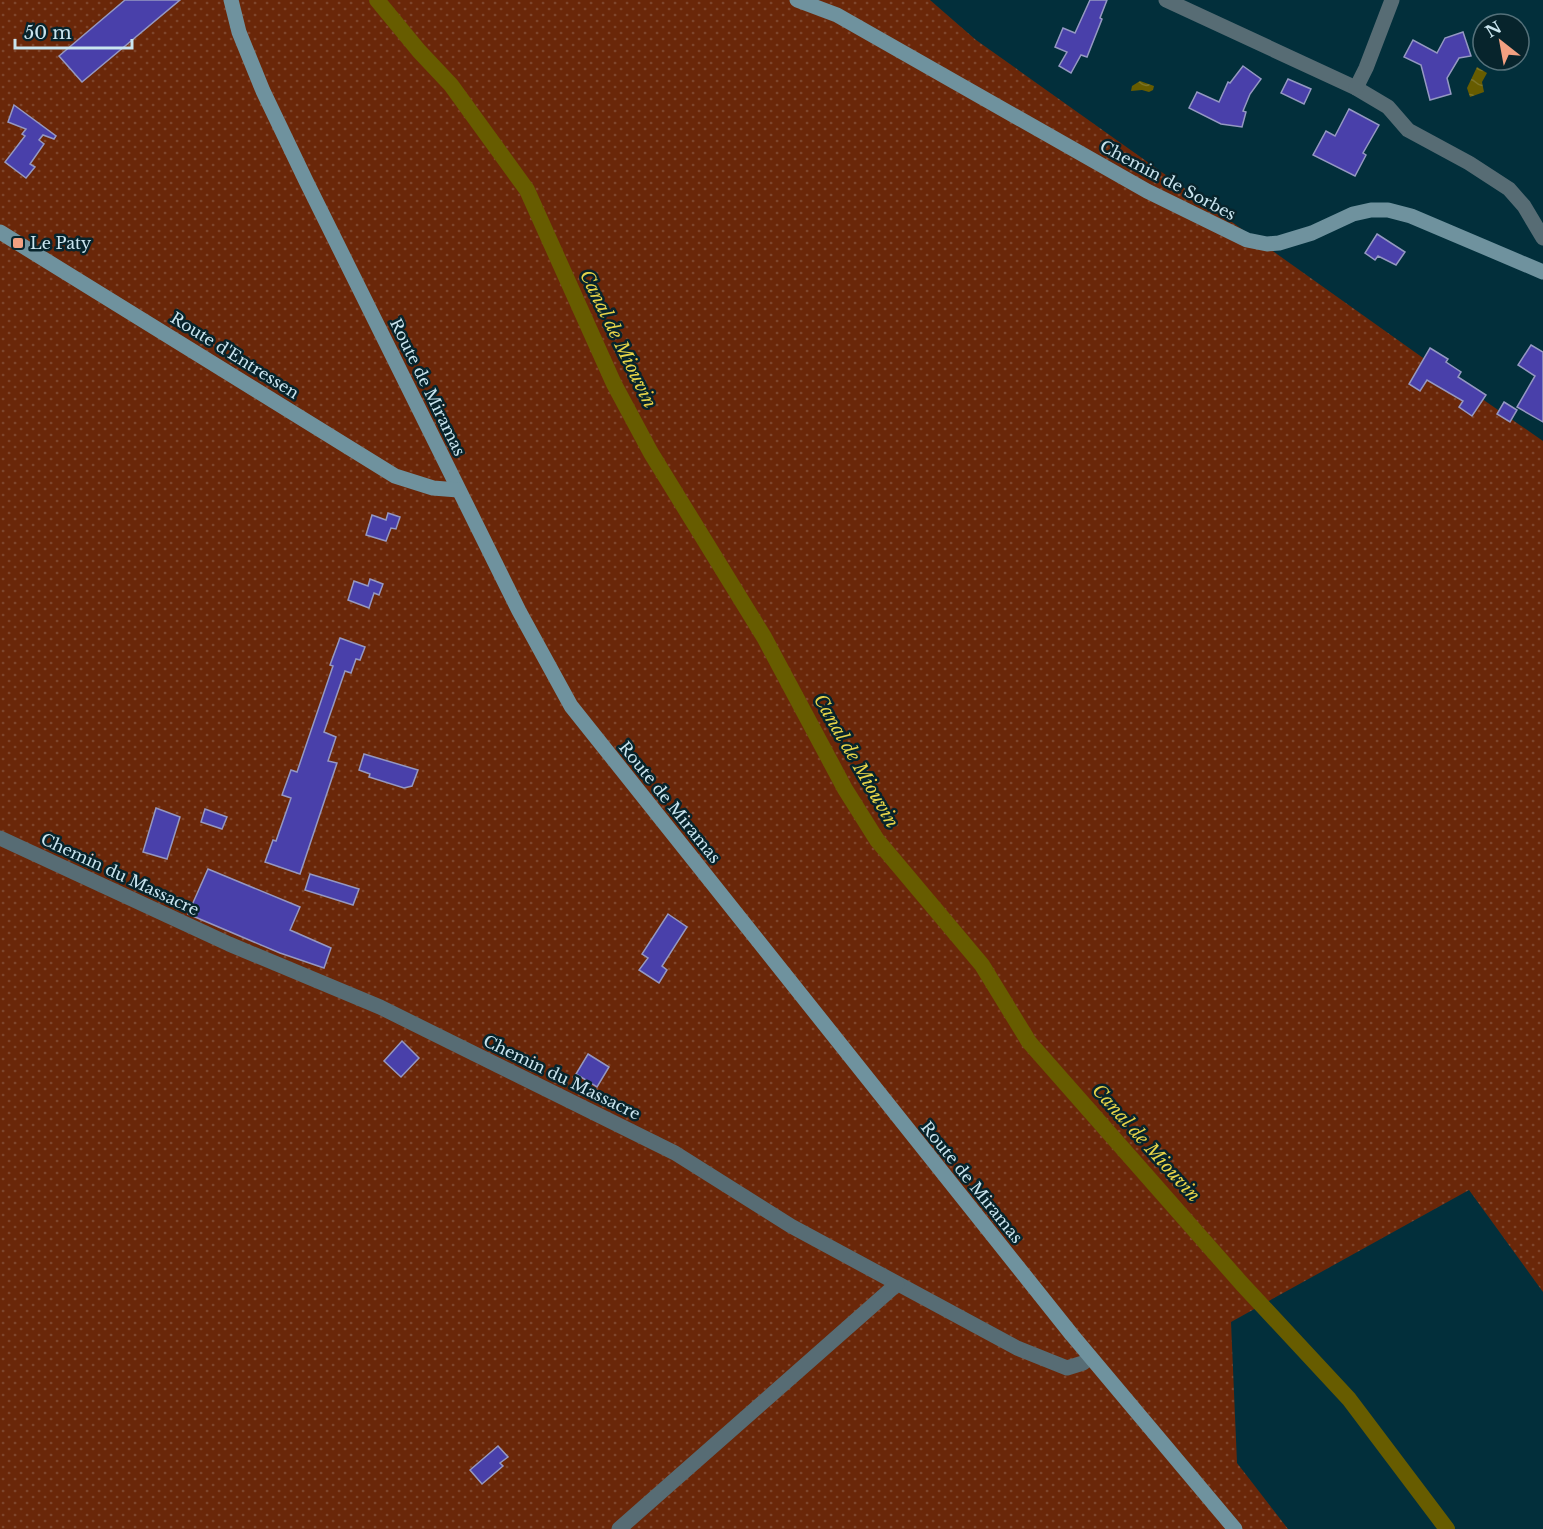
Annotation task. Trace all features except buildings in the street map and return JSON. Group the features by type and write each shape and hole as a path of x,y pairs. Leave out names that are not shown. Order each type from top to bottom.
{"main road":[{"name":"Route de Miramas","path":"231,0 239,32 263,91 538,650 576,713 1090,1357 1235,1529"},
{"name":"Chemin de Sorbes","path":"798,0 837,15 1147,191 1247,240 1267,244 1279,243 1312,233 1353,214 1371,210 1388,210 1412,216 1543,272"},
{"name":"Route d'Entressen","path":"0,232 395,476 433,488 458,490"}],"street":[{"path":"1166,0 1356,88 1388,107 1408,130 1469,163 1509,189 1524,206 1543,238"},
{"path":"1356,88 1392,0"},
{"name":"Chemin du Massacre","path":"0,838 229,944 380,1007 675,1153 791,1226 1017,1348 1067,1368 1083,1363 1090,1357"},
{"path":"619,1529 897,1284"}],"shaded area":[{"path":"0,0 930,0 976,40 1543,441 1543,1292 1469,1190 1231,1322 1237,1463 1288,1529 0,1529"}],"water":[{"path":"1475,72 1487,73 1482,82 1484,92 1470,97 1467,88"},
{"path":"1140,81 1154,86 1153,90 1149,92 1131,91 1132,86"}],"waterway":[{"name":"Canal de Miouvin","path":"377,0 419,51 451,85 527,190 614,384 651,453 764,637 845,789 877,840 982,965 1029,1042 1242,1284 1349,1399 1447,1529"}],"place":[{"name":"Le Paty","path":"18,243"}]}
